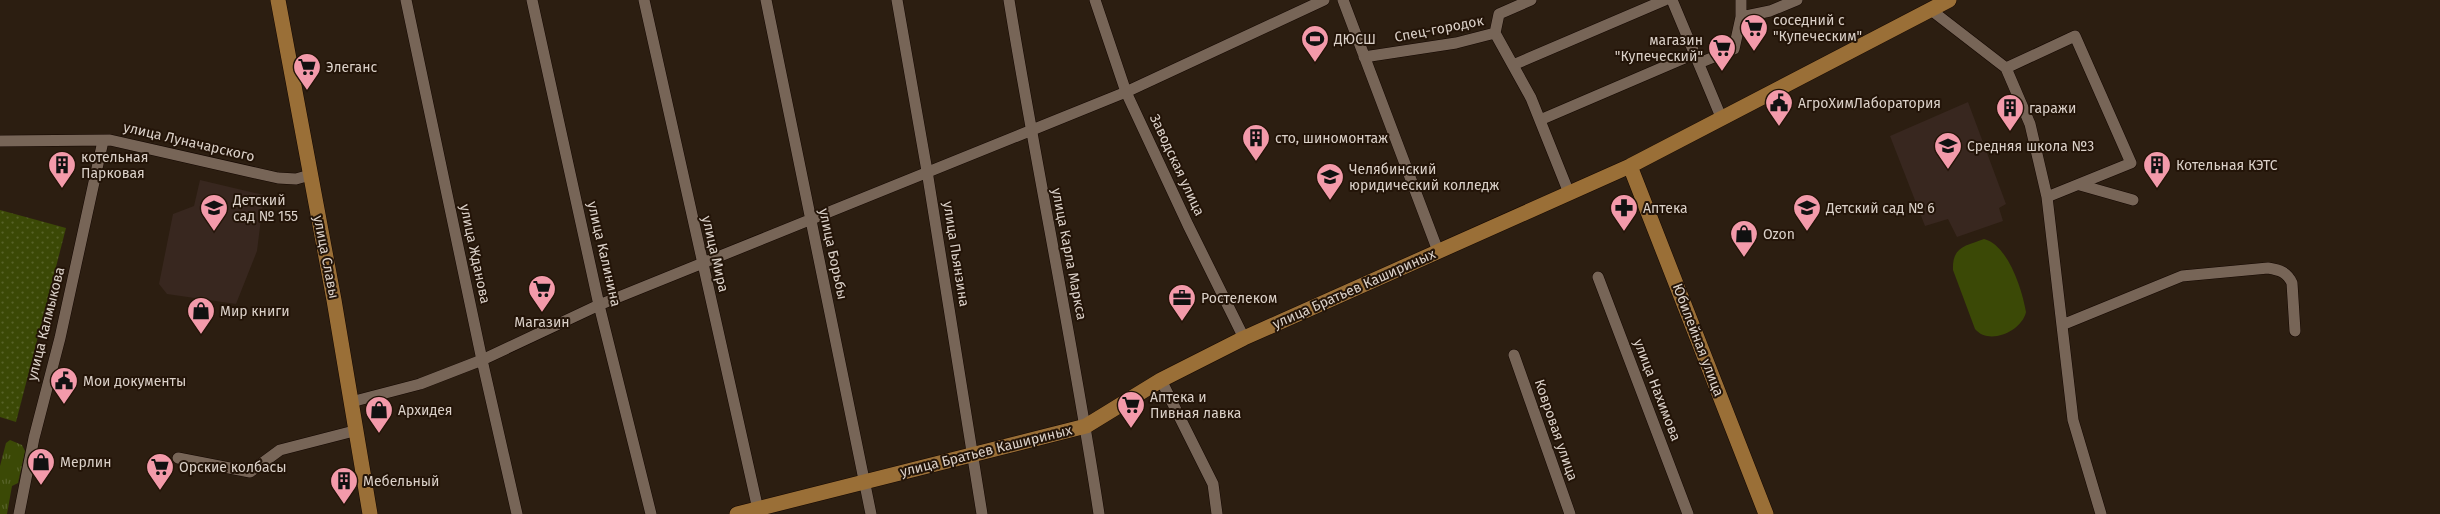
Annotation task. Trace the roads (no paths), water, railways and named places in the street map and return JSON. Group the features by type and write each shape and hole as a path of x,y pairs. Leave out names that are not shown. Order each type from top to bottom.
{"main road":[{"name":"улица Славы","path":"278,0 370,514"},
{"name":"улица Братьев Кашириных","path":"737,514 758,511 864,481 1086,426 1161,380 1244,338 1630,166 1949,0"},
{"name":"Юбилейная улица","path":"1630,166 1766,514"}],"street":[{"name":"улица Жданова","path":"406,0 482,360 517,514"},
{"name":"улица Калинина","path":"532,0 599,305 651,514"},
{"name":"улица Мира","path":"644,0 758,511"},
{"name":"улица Борьбы","path":"766,0 871,514"},
{"name":"улица Пьянзина","path":"897,0 927,171 982,514"},
{"name":"улица Карла Маркса","path":"1009,0 1030,131 1086,426 1099,514"},
{"name":"Заводская улица","path":"1095,0 1126,92 1244,338"},
{"path":"351,402 420,384 482,360 599,305 1126,92 1324,0"},
{"path":"1343,0 1438,251"},
{"name":"Спец-городок","path":"1364,57 1456,43 1495,33 1499,14 1531,0"},
{"path":"1513,65 1665,0"},
{"path":"1672,0 1721,117"},
{"path":"1540,120 1696,59 1734,49 1741,17 1741,0"},
{"path":"1741,17 1770,11 1794,1"},
{"path":"1931,10 2006,68 2030,124 2047,197 2073,420 2101,514"},
{"path":"1495,33 1540,120 1569,193"},
{"path":"2006,68 2075,36 2131,163 2047,197"},
{"name":"улица Луначарского","path":"0,141 110,140 278,178 296,179 310,175"},
{"name":"улица Калмыкова","path":"18,514 34,438 60,338 103,141"},
{"path":"2080,185 2133,200"},
{"path":"2062,325 2182,276 2268,268 2281,270 2289,276 2292,283 2295,331"},
{"name":"улица Нахимова","path":"1598,277 1688,514"},
{"name":"Ковровая улица","path":"1514,355 1570,514"},
{"path":"1161,380 1213,484 1217,514"},
{"path":"178,458 250,472 280,450 293,445 354,431"}],"place":[{"name":"соседний с \"Купеческим\"","path":"1754,52"},
{"name":"ДЮСШ","path":"1315,63"},
{"name":"магазин \"Купеческий\"","path":"1722,72"},
{"name":"Элеганс","path":"307,91"},
{"name":"АгроХимЛаборатория","path":"1779,127"},
{"name":"гаражи","path":"2010,132"},
{"name":"сто, шиномонтаж","path":"1256,162"},
{"name":"Средняя школа №3","path":"1948,170"},
{"name":"котельная Парковая","path":"62,189"},
{"name":"Котельная КЭТС","path":"2157,189"},
{"name":"Челябинский юридический колледж","path":"1330,201"},
{"name":"Детский сад № 155","path":"214,232"},
{"name":"Аптека","path":"1624,232"},
{"name":"Детский сад № 6","path":"1807,232"},
{"name":"Ozon","path":"1744,258"},
{"name":"Магазин","path":"542,313"},
{"name":"Ростелеком","path":"1182,322"},
{"name":"Мир книги","path":"201,335"},
{"name":"Мои документы","path":"64,405"},
{"name":"Аптека и Пивная лавка","path":"1131,429"},
{"name":"Архидея","path":"379,434"},
{"name":"Мерлин","path":"41,486"},
{"name":"Орские колбасы","path":"160,491"},
{"name":"Мебельный","path":"344,505"}]}
